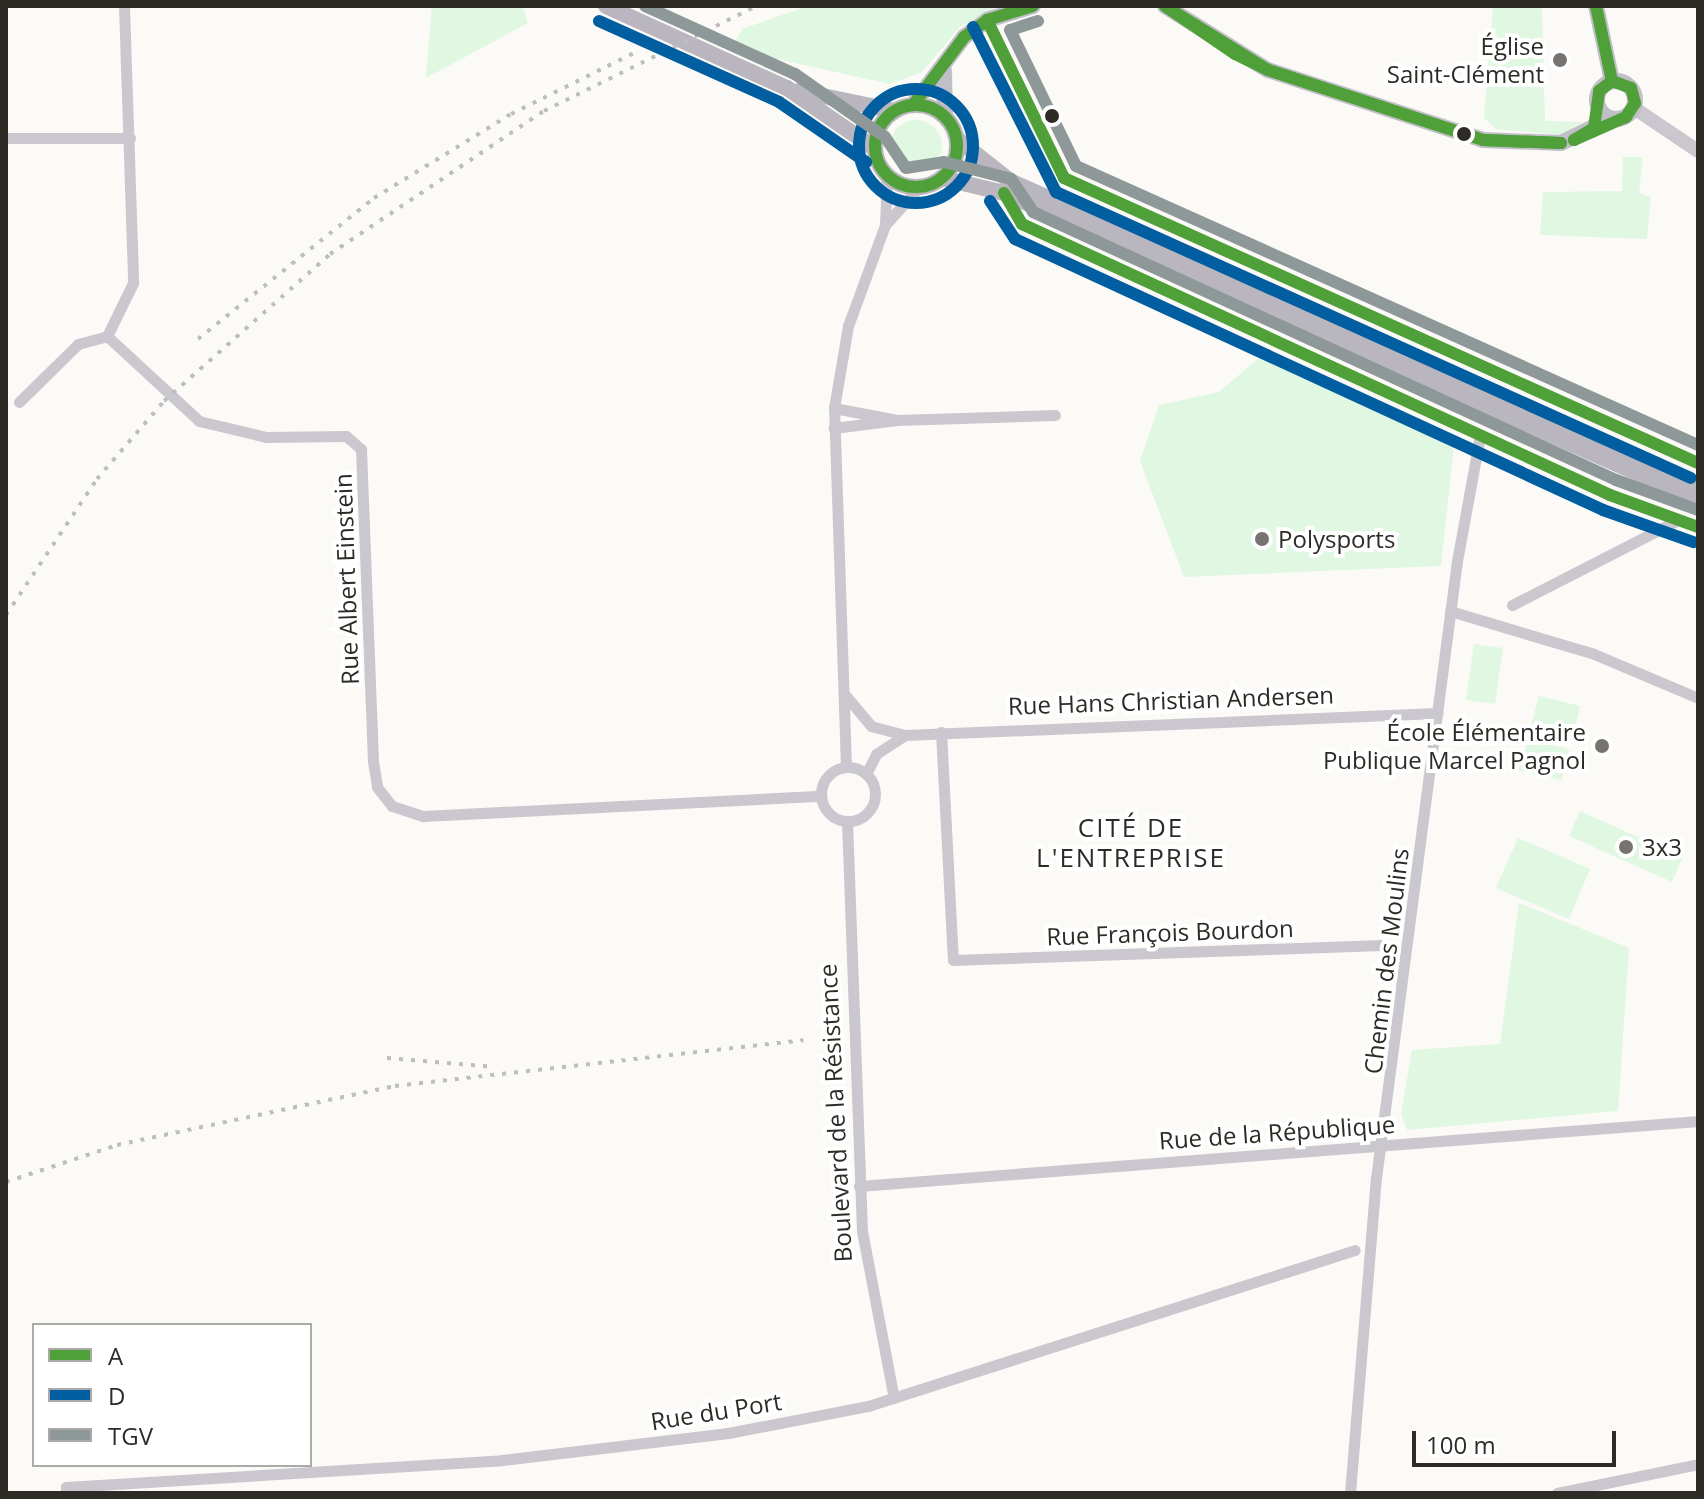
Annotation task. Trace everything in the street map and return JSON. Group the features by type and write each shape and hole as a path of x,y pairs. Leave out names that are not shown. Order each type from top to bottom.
{"main road":[{"path":"606,6 787,88 875,149 887,176 919,187 942,178 955,161 957,139"},
{"path":"875,149 879,127 895,111 913,105 944,71 964,37 987,20 1033,6"},
{"path":"1165,6 1268,70 1471,136 1536,147 1594,128 1604,113 1599,91 1612,81"},
{"path":"1596,6 1612,81"},
{"path":"944,71 945,117 957,139 1010,181 1698,485"},
{"path":"1604,113 1634,108 1631,88 1612,81"},
{"path":"787,88 895,111"},
{"path":"913,105 945,117"},
{"path":"942,178 1004,193 1698,500"}],"street":[{"path":"19,402 78,344 107,336 133,283 124,6"},
{"path":"987,20 1064,178 1698,463"},
{"path":"1634,108 1698,151"},
{"path":"6,138 130,138"},
{"path":"846,767 834,408 848,326 885,225 887,176"},
{"path":"885,225 919,187"},
{"path":"1004,193 1022,224 1480,436 1698,527"},
{"name":"Rue Albert Einstein","path":"107,336 199,421 266,437 336,434 361,449 373,761 377,787 392,806 423,816 821,796"},
{"path":"834,408 897,420"},
{"path":"834,428 897,420 1055,415"},
{"name":"Chemin des Moulins","path":"1350,1493 1353,1393 1450,611 1480,436"},
{"path":"1512,605 1678,520"},
{"path":"1450,611 1594,654 1698,698"},
{"name":"Rue Hans Christian Andersen","path":"843,691 871,726 905,735 1438,713"},
{"name":"Rue François Bourdon","path":"941,732 951,953 959,963 1382,945"},
{"path":"866,774 876,754 905,735"},
{"path":"846,767 866,774 875,789 873,807 847,822 828,813 821,796 831,773 846,767"},
{"name":"Boulevard de la Résistance","path":"847,822 859,1186 867,1281 894,1398"},
{"name":"Rue de la République","path":"859,1186 1698,1121"},
{"name":"Rue du Port","path":"66,1493 66,1487 648,1445 894,1398 1355,1250"},
{"path":"1557,1493 1698,1464"}],"green space":[{"path":"432,6 523,6 528,23 426,78"},
{"path":"808,6 1000,6 960,27 922,72 890,84 731,49 742,29"},
{"path":"1493,6 1542,6 1545,121 1582,122 1562,135 1496,129 1484,118"},
{"path":"916,120 934,128 942,146 934,164 916,172 898,164 890,146 898,128"},
{"path":"1623,157 1643,157 1639,193 1651,197 1647,239 1540,235 1543,192 1622,191"},
{"path":"1268,350 1455,436 1441,566 1184,577 1140,461 1159,405 1219,392"},
{"path":"1474,644 1503,648 1495,704 1466,700"},
{"path":"1539,696 1580,706 1573,738 1530,729"},
{"path":"1528,739 1569,749 1562,780 1518,771"},
{"name":"3x3","path":"1580,811 1683,857 1672,882 1569,836"},
{"path":"1518,838 1590,869 1569,919 1496,888"},
{"path":"1519,903 1629,948 1618,1111 1407,1130 1401,1114 1412,1050 1500,1044"}],"railway":[{"path":"6,615 97,479 164,401 330,254 544,111 756,6"},
{"path":"198,339 374,198 511,114 638,51"},
{"path":"6,1182 117,1145 395,1086 803,1040"},
{"path":"387,1058 495,1067"}],"transit line":[{"name":"TGV","path":"645,6 795,74 885,137 906,168 944,162 1011,179 1033,212 1616,480 1698,510"},
{"name":"A","path":"913,105 964,37 987,20 1033,6"},
{"name":"A","path":"1165,6 1268,70 1235,54 1165,6"},
{"name":"A","path":"1596,6 1612,81"},
{"name":"A","path":"987,20 1064,178 1698,463"},
{"name":"D","path":"599,21 779,102 866,162"},
{"name":"TGV","path":"1038,21 1010,30 1076,166 1698,445"},
{"name":"D","path":"973,27 1056,192 1691,478"},
{"name":"A","path":"1268,70 1483,140"},
{"name":"A","path":"1268,70 1483,140"},
{"name":"A","path":"1612,81 1631,88 1635,103 1626,117 1574,140 1594,128 1599,91 1612,81"},
{"name":"D","path":"916,89 938,93 956,106 969,124 973,146 969,168 956,186 938,199 916,203 894,199 876,186 863,168 859,146 863,124 876,106 894,93 916,89"},
{"name":"A","path":"916,105 932,108 945,117 954,130 957,146 954,162 945,175 932,184 916,187 900,184 887,175 878,162 875,146 878,130 887,117 900,108 916,105"},
{"name":"A","path":"1483,140 1561,143"},
{"name":"A","path":"1483,140 1561,143"},
{"name":"A","path":"1004,193 1022,224 1610,495 1698,527"},
{"name":"D","path":"990,201 1015,239 1603,510 1693,542"}],"place":[{"name":"Église Saint-Clément","path":"1560,60"},
{"name":"Polysports","path":"1262,539"},
{"name":"École Élémentaire Publique Marcel Pagnol","path":"1602,746"},
{"name":"3x3","path":"1626,847"}],"district":[{"name":"CITÉ DE L'ENTREPRISE","path":"1131,843"}]}
